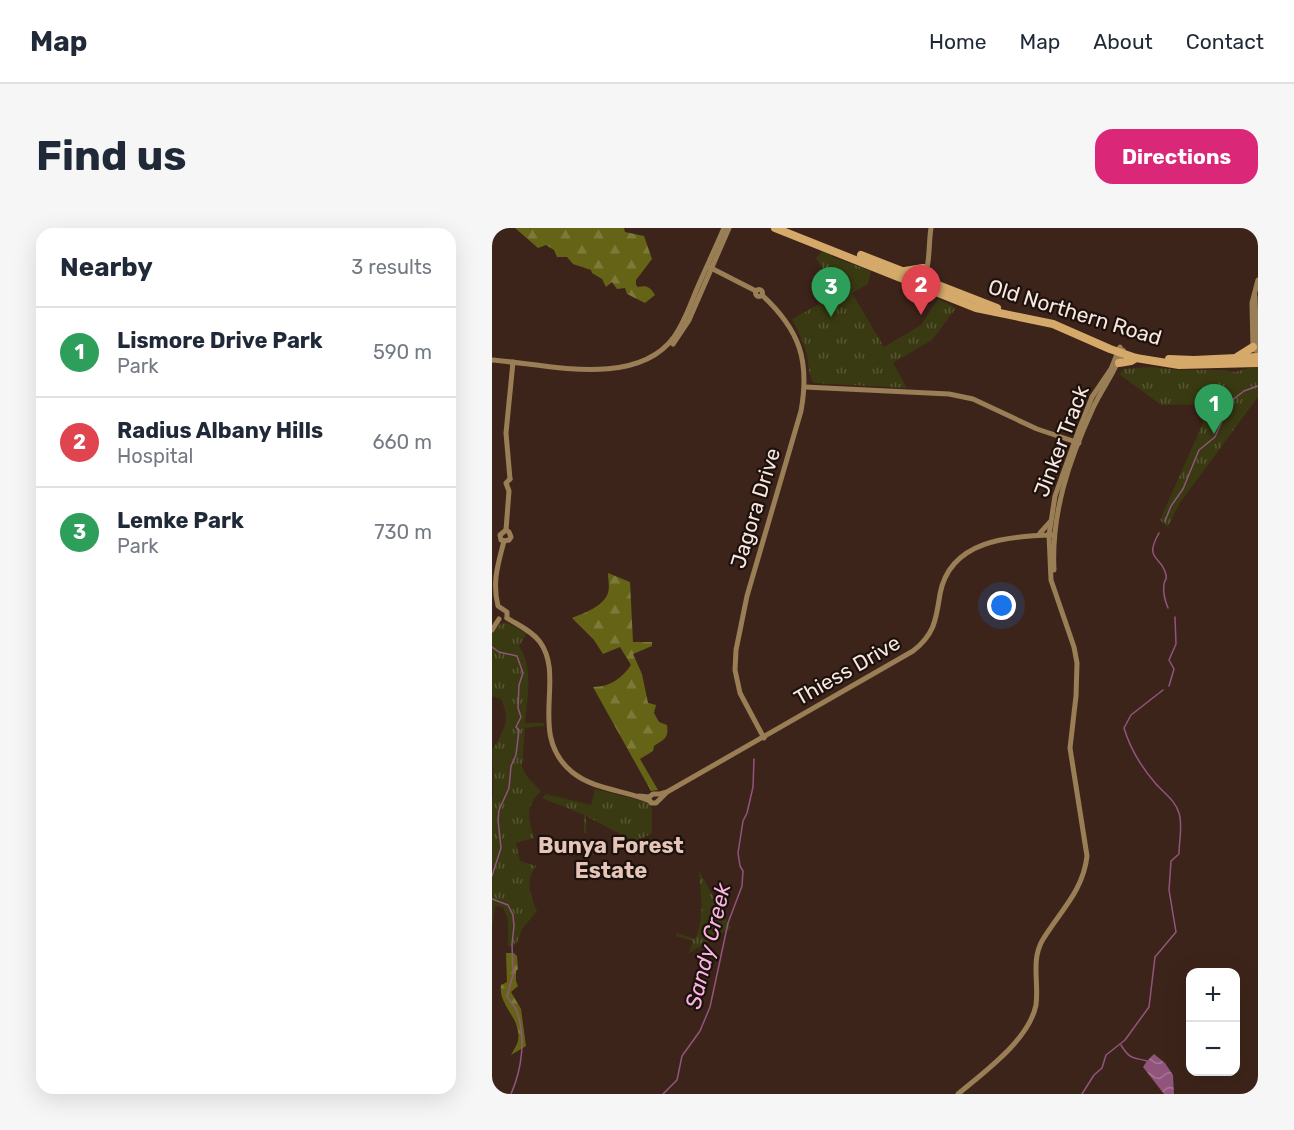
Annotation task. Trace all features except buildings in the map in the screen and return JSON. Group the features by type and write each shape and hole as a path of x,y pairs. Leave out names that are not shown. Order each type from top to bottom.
{"highway":[{"name":"Old Northern Road","path":"775,228 921,279 985,305 1069,324 1120,353 1136,358 1186,365 1256,360"},
{"path":"787,228 921,279"},
{"path":"1237,358 1256,346"},
{"name":"Old Northern Road","path":"1120,353 1169,359 1256,360"}],"street":[{"path":"708,270 724,228"},
{"path":"492,360 586,369 621,368 649,358 667,346 682,324 729,228"},
{"path":"921,279 931,228"},
{"path":"921,279 929,263 927,256"},
{"name":"Jagora Drive","path":"708,270 756,291 761,290 762,295 783,316 794,336 803,361 805,387 801,411 747,596 736,650 735,669 740,693 764,738"},
{"path":"1256,360 1252,303 1258,280"},
{"name":"Jinker Track","path":"1054,587 1050,522 1057,489 1071,451 1077,442 1078,432 1092,397 1120,353"},
{"name":"Jinker Track","path":"958,1094 1002,1056 1022,1034 1036,1005 1038,951 1076,892 1085,870 1086,850 1070,748 1077,663 1074,646 1051,580 1049,545 1060,497 1077,442 1120,353"},
{"path":"499,619 507,618 507,612 498,606 494,581 504,541 501,540 500,535 506,530 508,487 506,481 510,479 506,425 513,362"},
{"path":"805,387 921,392 973,399 1037,429 1077,442"},
{"path":"1066,439 1078,432"},
{"path":"1066,439 1071,451"},
{"path":"1049,545 1037,535 1050,522"},
{"name":"Thiess Drive","path":"507,618 534,635 546,652 550,732 561,760 574,774 587,782 650,799 652,794 657,797 668,792 917,648 935,624 941,588 946,576 954,563 965,553 987,542 1051,533"},
{"path":"499,619 497,613 501,609"},
{"path":"492,630 499,619"}],"green space":[{"path":"515,228 624,228 625,232 644,236 652,259 636,280 636,285 648,287 655,295 645,303 627,294 625,288 617,289 612,282 606,287 602,279 591,270 573,264 567,257 557,257 554,250 546,245 538,248"},
{"path":"822,251 871,271 868,284 852,293 884,347 921,325 938,299 956,308 932,340 893,363 907,388 814,383 812,380 806,350 792,319 838,294 816,258"},
{"path":"846,271 862,275 860,285 856,286 843,276"},
{"path":"1150,367 1235,372 1258,367 1258,397 1179,504 1168,527 1160,520 1210,407 1209,404 1161,405 1119,374 1124,369"},
{"path":"608,573 630,582 633,642 652,642 652,646 633,654 642,674 648,703 656,705 654,713 659,722 667,725 665,738 654,746 653,751 640,759 658,790 651,791 593,687 615,681 631,665 620,647 603,654 594,640 572,618 593,609 606,598 609,588"},
{"path":"505,622 527,633 519,646 527,664 528,674 525,723 544,723 544,726 525,728 522,767 528,778 541,791 532,802 529,813 534,838 516,843 520,861 536,866 530,888 537,911 522,929 517,943 513,946 508,946 508,921 503,907 495,906 492,929 492,750 503,730 506,716 501,699 492,696 492,634 500,624"},
{"path":"595,789 647,802 652,808 652,833 635,842 586,816 586,833 584,833 584,815 542,798 546,794 591,805"},
{"path":"699,871 731,928 689,953 693,941 676,936 677,933 695,939 698,931 702,906"},
{"path":"506,953 514,953 517,956 516,981 518,986 511,992 521,1009 526,1046 511,1055 517,1043 518,1033 501,992 501,985 507,982"}],"water":[{"path":"1154,1054 1165,1063 1173,1075 1174,1094 1164,1094 1143,1067"}],"waterway":[{"path":"1165,521 1171,506 1183,489 1199,450 1215,437 1231,401 1244,391 1258,386"},
{"path":"1159,533 1153,553 1166,575 1164,590 1168,608"},
{"path":"1169,686 1174,669 1169,660 1176,644 1175,617"},
{"path":"492,647 499,652 517,656 523,673 519,685 518,708 521,717 516,727 519,730 516,755 511,766 509,788 499,810 501,848 492,876"},
{"path":"1082,1094 1094,1075 1102,1068 1106,1055 1125,1040 1149,1007 1155,957 1176,932 1169,890 1171,861 1179,854 1181,828 1179,813 1172,800 1141,765 1124,728 1131,715 1163,690"},
{"name":"Sandy Creek","path":"663,1094 677,1080 682,1056 700,1031 710,1007 728,923 742,886 743,871 738,853 743,821 753,787 754,759"},
{"path":"492,899 508,905 513,915 513,975 507,996 520,1022 522,1053 511,1094"},
{"path":"1121,1045 1129,1056 1147,1061"}],"place":[{"name":"Radius Albany Hills","path":"921,315"},
{"name":"Lemke Park","path":"831,317"},
{"name":"Lismore Drive Park","path":"1214,434"}],"district":[{"name":"Bunya Forest Estate","path":"611,858"}]}
